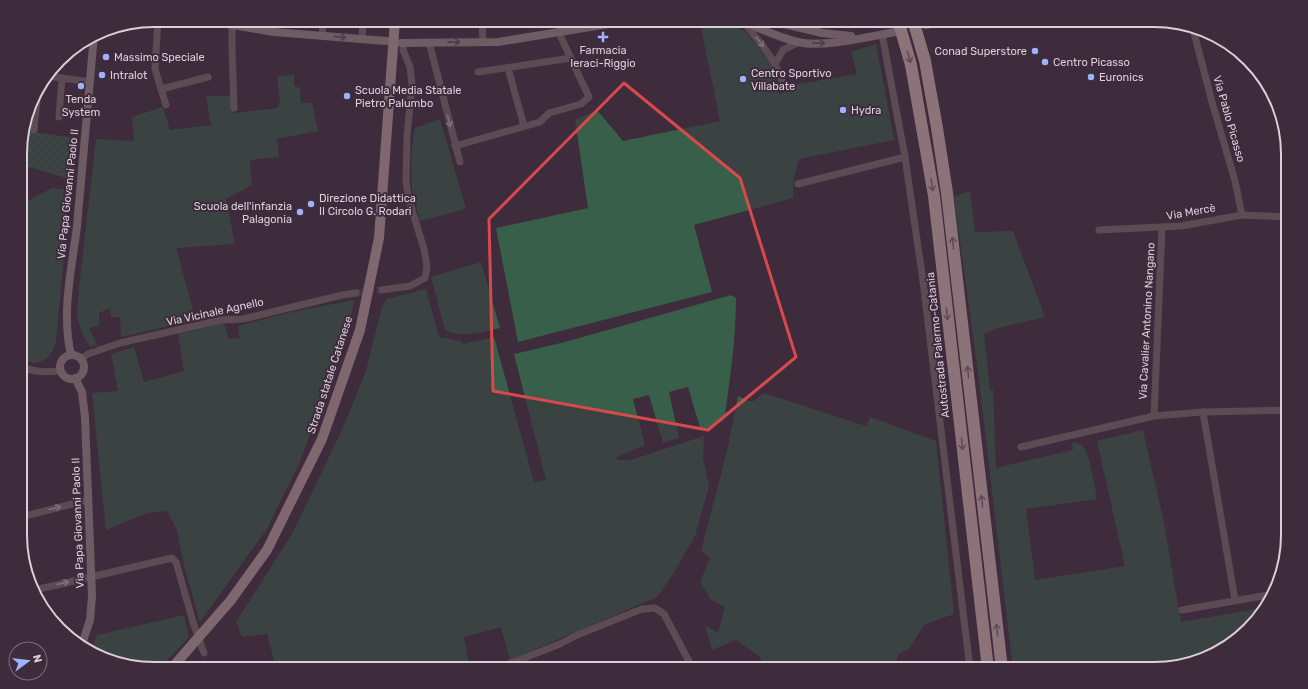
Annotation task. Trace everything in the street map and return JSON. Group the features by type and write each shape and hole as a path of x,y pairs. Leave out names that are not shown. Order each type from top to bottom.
{"highway":[{"name":"Autostrada Palermo-Catania","path":"900,27 911,65 934,196 987,662"},
{"path":"915,27 925,61 947,193 1001,662"}],"main road":[{"name":"Strada statale Catanese","path":"177,662 231,600 267,550 322,439 360,330 379,238 394,27"}],"street":[{"path":"158,27 155,69 166,105"},
{"path":"232,27 234,108"},
{"path":"251,27 274,32 386,41"},
{"path":"274,27 274,32"},
{"path":"322,36 323,27"},
{"path":"362,39 363,27"},
{"path":"482,27 483,42"},
{"path":"382,290 410,286 425,278 427,266 424,249 408,197 406,180 407,136 412,85 410,67 403,50 403,43 498,42 589,27"},
{"path":"748,27 772,58 781,76 784,87"},
{"path":"756,27 774,35 799,42 823,44 894,32"},
{"path":"774,35 777,27"},
{"path":"795,27 836,35 870,36"},
{"path":"775,64 783,50 799,42 803,29"},
{"path":"455,146 540,122 549,113 581,104 590,98 559,32"},
{"name":"Via Pablo Picasso","path":"1193,33 1235,181 1242,215"},
{"path":"882,34 905,157 923,281 969,662"},
{"name":"Via Papa Giovanni Paolo II","path":"71,355 68,345 67,314 80,194 93,42"},
{"path":"429,42 460,162"},
{"path":"478,72 571,58"},
{"path":"508,68 524,126"},
{"path":"53,77 90,82"},
{"path":"161,89 208,77"},
{"path":"59,117 62,78"},
{"path":"30,126 34,128 36,108"},
{"path":"798,184 905,157"},
{"name":"Via Mercè","path":"1099,230 1162,228 1242,215 1281,217"},
{"name":"Via Cavalier Antonino Nangano","path":"1154,416 1162,228"},
{"name":"Via Vicinale Agnello","path":"81,359 88,354 120,343 221,320 243,319 356,293"},
{"path":"71,355 81,359 83,370 79,376 75,378 66,377 60,367 62,361 67,356 71,355"},
{"path":"27,369 44,373 61,370"},
{"name":"Via Papa Giovanni Paolo II","path":"75,378 82,392 85,418 92,576 90,620 83,641"},
{"path":"1021,447 1154,416 1203,412 1281,410"},
{"path":"1203,412 1235,600"},
{"path":"27,515 88,500"},
{"path":"39,589 172,558 176,562 204,653"},
{"path":"1182,610 1266,595"},
{"path":"514,662 560,644 577,635 642,608 655,608 664,614 689,662"}],"highlighted area":[{"path":"624,83 740,178 796,357 708,430 493,391 489,219"}],"green space":[{"path":"701,27 737,27 745,31 771,63 779,94 793,90 792,85 857,74 851,52 876,44 894,140 799,159 794,178 793,198 694,225 712,292 518,342 496,228 588,208 575,120 597,110 623,141 725,120 720,121"},
{"path":"294,75 294,86 300,88 301,103 312,103 318,131 277,139 279,157 250,160 252,185 226,199 235,244 176,248 196,320 121,337 120,317 111,317 110,308 99,313 99,325 89,328 97,345 90,347 81,331 77,316 96,139 134,141 132,117 163,107 170,130 211,125 206,96 230,96 231,106 234,113 277,108 280,103 277,76"},
{"path":"440,119 466,209 420,221 412,190 411,156 415,128"},
{"path":"29,132 77,138 72,180 27,166"},
{"path":"52,188 70,190 56,342 51,354 43,361 38,363 27,361 27,201"},
{"path":"970,191 975,232 1013,231 1045,317 998,328 984,334 990,390 993,389 996,468 1073,450 1072,442 1081,444 1086,450 1092,471 1097,499 1026,509 1035,580 1125,566 1097,441 1143,430 1164,523 1181,622 1258,609 1238,630 1225,641 1195,655 1179,660 1162,662 1012,662 978,373 954,197"},
{"path":"481,262 500,328 472,334 451,333 445,330 431,277"},
{"path":"426,289 439,337 460,341 463,344 494,337 534,482 546,480 514,354 565,342 731,295 736,298 734,344 724,421 701,431 688,387 669,392 679,438 663,443 649,395 633,399 645,445 615,458 618,460 631,460 704,436 703,458 709,486 695,536 673,574 657,597 510,660 501,627 464,637 469,662 274,662 267,634 242,637 236,622 292,534 341,432 365,374 382,307 386,299"},
{"path":"354,300 346,342 299,464 267,529 200,622 185,570 177,530 167,511 147,513 106,530 92,393 118,391 111,354 134,347 144,382 184,371 178,334 224,323 229,339 240,338 238,326 296,311"},
{"path":"764,393 866,426 870,417 936,441 954,614 925,624 909,649 898,654 896,662 762,662 760,657 736,640 712,650 705,625 718,633 725,607 711,600 700,582 710,558 701,551 727,451 738,396 752,402"},
{"path":"184,615 189,637 166,662 154,662 121,658 98,649 92,646 97,635"}],"tunnel":[{"path":"356,293 382,290"}],"place":[{"name":"Farmacia Ieraci-Riggio","path":"603,37"},
{"name":"Conad Superstore","path":"1035,51"},
{"name":"Massimo Speciale","path":"106,57"},
{"name":"Centro Picasso","path":"1045,62"},
{"name":"Intralot","path":"102,75"},
{"name":"Euronics","path":"1091,77"},
{"name":"Centro Sportivo Villabate","path":"743,79"},
{"name":"Tenda System","path":"81,86"},
{"name":"Scuola Media Statale Pietro Palumbo","path":"347,96"},
{"name":"Hydra","path":"843,110"},
{"name":"Direzione Didattica II Circolo G. Rodari","path":"311,204"},
{"name":"Scuola dell'infanzia Palagonia","path":"300,212"}]}
